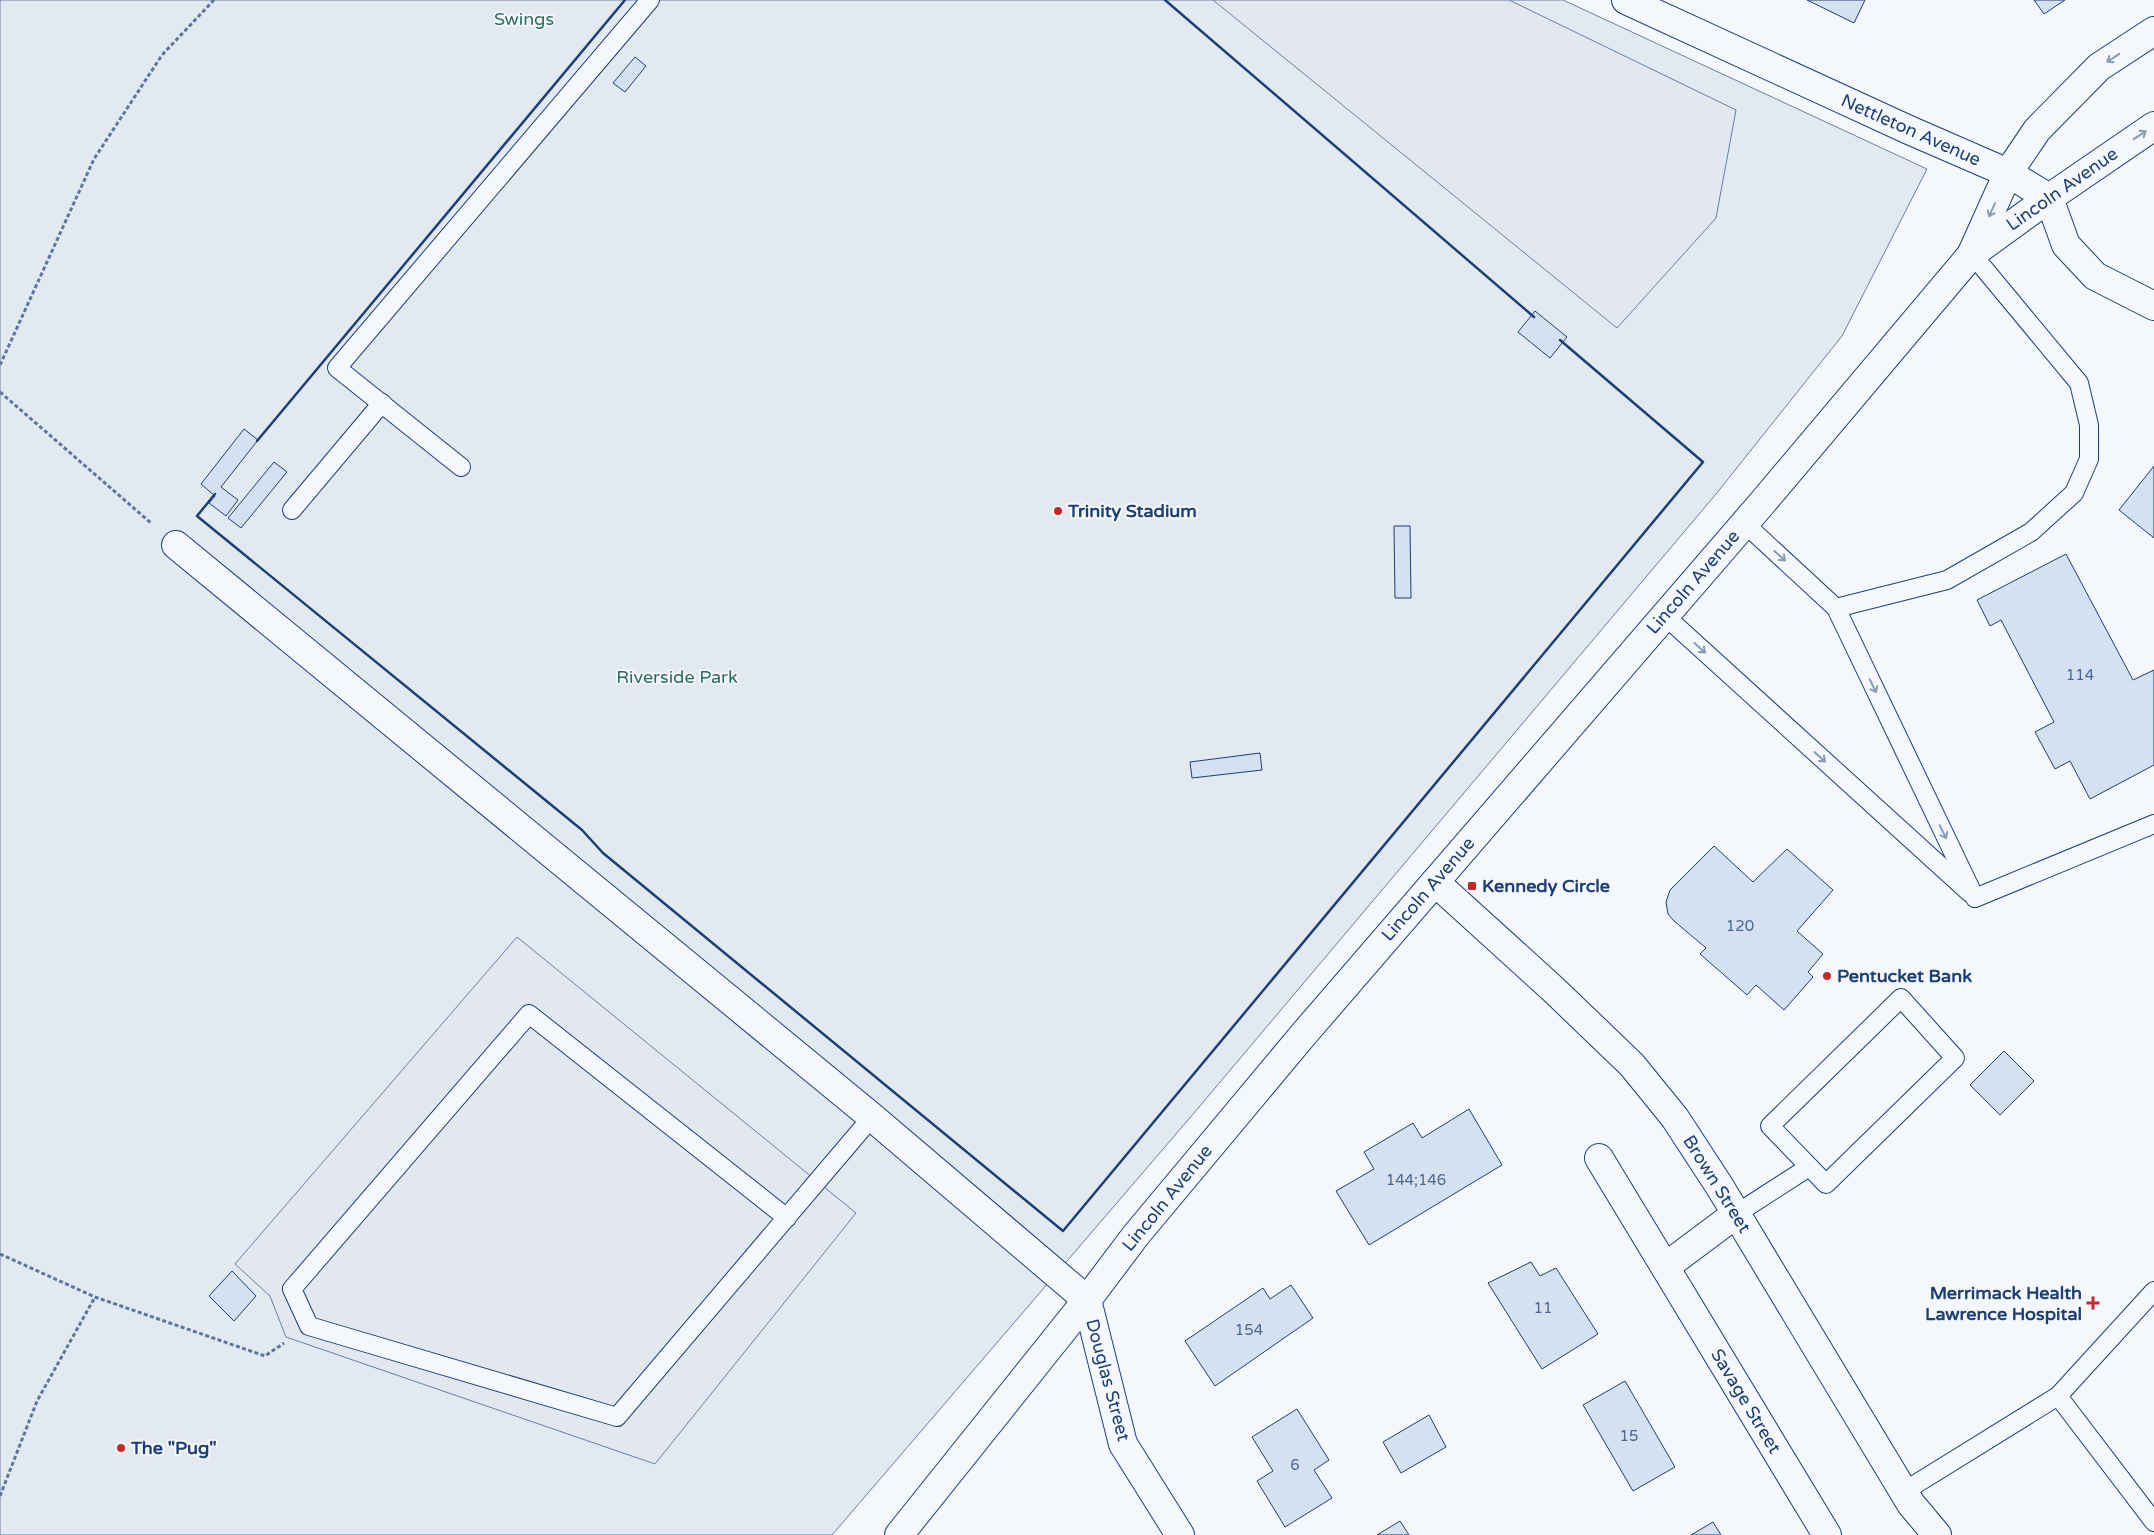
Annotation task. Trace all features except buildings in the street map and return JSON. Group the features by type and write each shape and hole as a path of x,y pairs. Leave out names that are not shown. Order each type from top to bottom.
{"street":[{"name":"Nettleton Avenue","path":"1626,0 1909,130 2008,173 2049,198"},
{"name":"Lincoln Avenue","path":"1972,254 2008,173 2037,130 2099,67 2154,31"},
{"name":"Lincoln Avenue","path":"899,1535 1087,1300 1136,1235 1435,882 1744,524 1972,254 2049,198 2154,126"},
{"path":"2049,198 2066,245 2095,276 2154,306"},
{"path":"176,545 872,1117 1087,1300"},
{"name":"Brown Street","path":"1435,882 1554,990 1632,1065 1675,1118 1736,1214 1903,1492 1937,1535"},
{"name":"Savage Street","path":"1599,1158 1827,1535"},
{"path":"1665,1267 1736,1214"},
{"name":"Douglas Street","path":"1087,1300 1123,1444 1180,1535"}],"lane":[{"path":"462,467 337,368 650,0"},
{"path":"1836,608 1947,580 2031,532 2074,493 2089,459 2089,425 2079,383 1972,254"},
{"path":"292,510 382,403"},
{"path":"1744,524 1836,608 1975,898"},
{"path":"1664,615 1975,898"},
{"path":"1975,898 2154,824"},
{"path":"1900,998 1955,1058 1826,1184 1809,1167 1770,1126 1900,998"},
{"path":"787,1218 529,1014 292,1288 308,1326 617,1417 787,1218 872,1117"},
{"path":"1736,1214 1809,1167"},
{"path":"1903,1492 2058,1396 2154,1291"},
{"path":"2058,1396 2154,1522"}],"path":[{"path":"0,365 94,159 162,54 214,0"},
{"path":"0,392 176,545"},
{"path":"0,1254 95,1297 265,1356"},
{"path":"0,1496 37,1401 95,1297"}],"green space":[{"name":"Riverside Park","path":"0,0 1563,0 1927,169 1842,336 1716,494 1194,1113 832,1535 0,1535"}],"shaded area":[{"path":"1213,0 1509,0 1736,110 1716,218 1617,328"},
{"path":"517,937 856,1213 655,1464 286,1337 270,1296 235,1264"}],"wall":[{"path":"257,441 625,0"},
{"path":"1165,0 1534,317"},
{"path":"215,494 197,516 582,830 603,853 1063,1231 1703,462 1560,340"}],"place":[{"name":"Trinity Stadium","path":"1058,511"},
{"name":"Kennedy Circle","path":"1472,886"},
{"name":"Pentucket Bank","path":"1827,976"},
{"name":"Merrimack Health Lawrence Hospital","path":"2093,1303"},
{"name":"The \"Pug\"","path":"121,1448"}],"park label":[{"name":"Swings","path":"524,19"}]}
